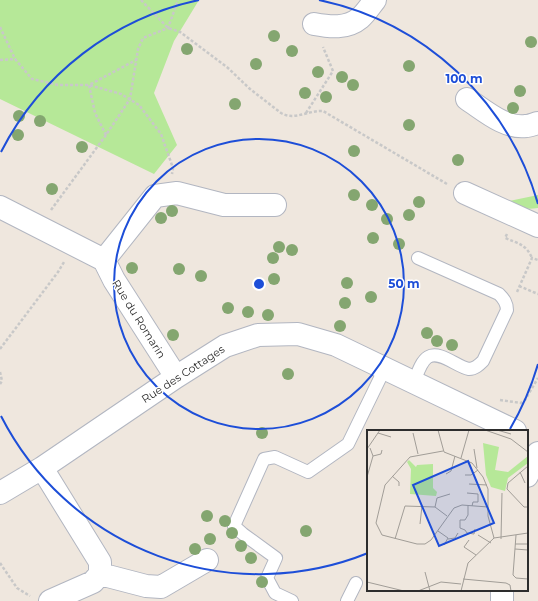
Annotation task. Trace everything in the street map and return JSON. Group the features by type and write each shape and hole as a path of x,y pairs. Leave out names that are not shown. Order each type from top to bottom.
{"street":[{"path":"314,24 341,26 352,23 360,18 375,0"},
{"path":"467,99 497,119 506,123 517,126 526,126 538,123"},
{"path":"0,207 104,260 155,196 177,193 224,205 275,205"},
{"path":"465,194 538,226"},
{"path":"511,214 538,213"},
{"name":"Rue du Romarin","path":"104,260 114,280 176,377"},
{"name":"Rue des Cottages","path":"0,492 42,468 176,377 226,346 258,335 298,334 336,345 513,430"},
{"path":"528,437 538,442"},
{"path":"528,474 538,453"},
{"path":"42,468 100,562 100,574 93,582 42,599"},
{"path":"100,574 146,586 161,587 207,560"}],"lane":[{"path":"414,382 423,362 433,355 440,356 468,369 478,366 483,361 507,305 504,299 498,294 418,258"},
{"path":"292,601 275,593 267,578 276,558 242,534 234,526 264,459 275,457 308,472 348,444 385,368"},
{"path":"347,601 356,582"}],"path":[{"path":"141,0 168,28 180,32 228,68 250,89 286,116 293,117 306,113 323,111 465,194"},
{"path":"39,226 106,135 130,99 138,49 143,38 168,28 178,0"},
{"path":"306,113 333,71 314,24"},
{"path":"0,27 15,59 32,79 58,84 89,85 121,94 139,105 161,134 172,168 171,194"},
{"path":"0,60 15,59"},
{"path":"89,85 136,60"},
{"path":"89,85 95,114 106,135"},
{"path":"0,349 58,272 73,244"},
{"path":"504,299 517,292 532,258 538,260"},
{"path":"519,286 538,294"},
{"path":"0,372 2,381 0,384"},
{"path":"497,399 521,403 525,400 538,379"},
{"path":"0,563 17,588 42,599"}],"green space":[{"path":"0,0 199,0 174,41 154,93 177,145 154,174 0,99"},
{"path":"538,195 538,208 521,208 504,202"}]}
